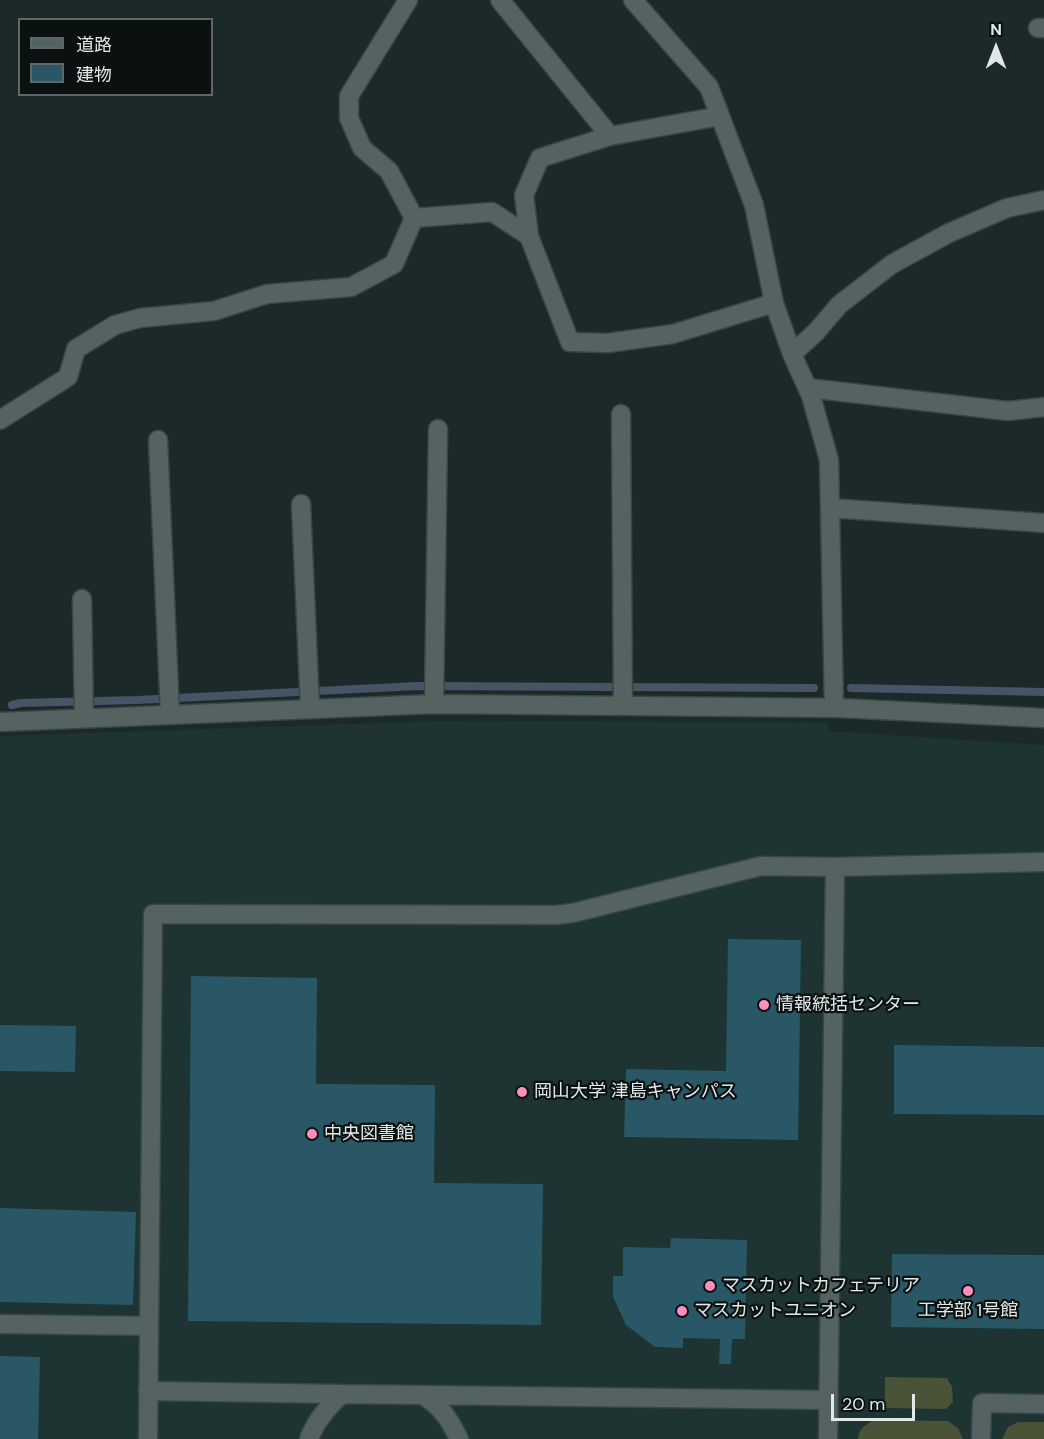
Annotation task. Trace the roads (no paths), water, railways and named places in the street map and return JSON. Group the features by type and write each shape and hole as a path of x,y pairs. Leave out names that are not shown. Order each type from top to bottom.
{"street":[{"path":"408,0 349,96 349,118 362,148 388,171 414,218"},
{"path":"500,0 610,136"},
{"path":"633,0 709,87 754,205 774,303 792,354 808,388 829,460 834,708"},
{"path":"720,116 610,136 540,158 524,195 530,236 570,342 608,343 673,334 774,303"},
{"path":"792,354 816,332 839,305 892,264 959,229 1007,208 1044,200"},
{"path":"414,218 492,212 530,236"},
{"path":"0,420 68,377 76,349 115,325 140,318 214,311 267,294 351,287 394,264 414,218"},
{"path":"808,388 1008,411 1044,407"},
{"path":"621,414 623,693"},
{"path":"435,693 438,429"},
{"path":"158,440 170,705"},
{"path":"301,504 309,697"},
{"path":"830,508 1044,523"},
{"path":"82,599 84,707"},
{"path":"0,722 84,707 435,693 623,693 834,708 1044,718"},
{"path":"148,1439 153,914 556,915 573,913 761,866 835,867 1044,862"},
{"path":"828,1439 835,867"},
{"path":"0,1324 149,1326"},
{"path":"148,1392 828,1400"},
{"path":"309,1439 313,1428 326,1409 342,1394"},
{"path":"423,1395 438,1406 448,1418 459,1439"},
{"path":"981,1439 982,1403 1044,1404"}],"waterway":[{"path":"12,705 417,686 814,688"},
{"path":"851,688 1044,692"}],"place":[{"name":"情報統括センター","path":"764,1005"},
{"name":"岡山大学 津島キャンパス","path":"522,1092"},
{"name":"中央図書館","path":"312,1134"},
{"name":"マスカットカフェテリア","path":"710,1286"},
{"name":"工学部 1号館","path":"968,1291"},
{"name":"マスカットユニオン","path":"682,1311"}]}
